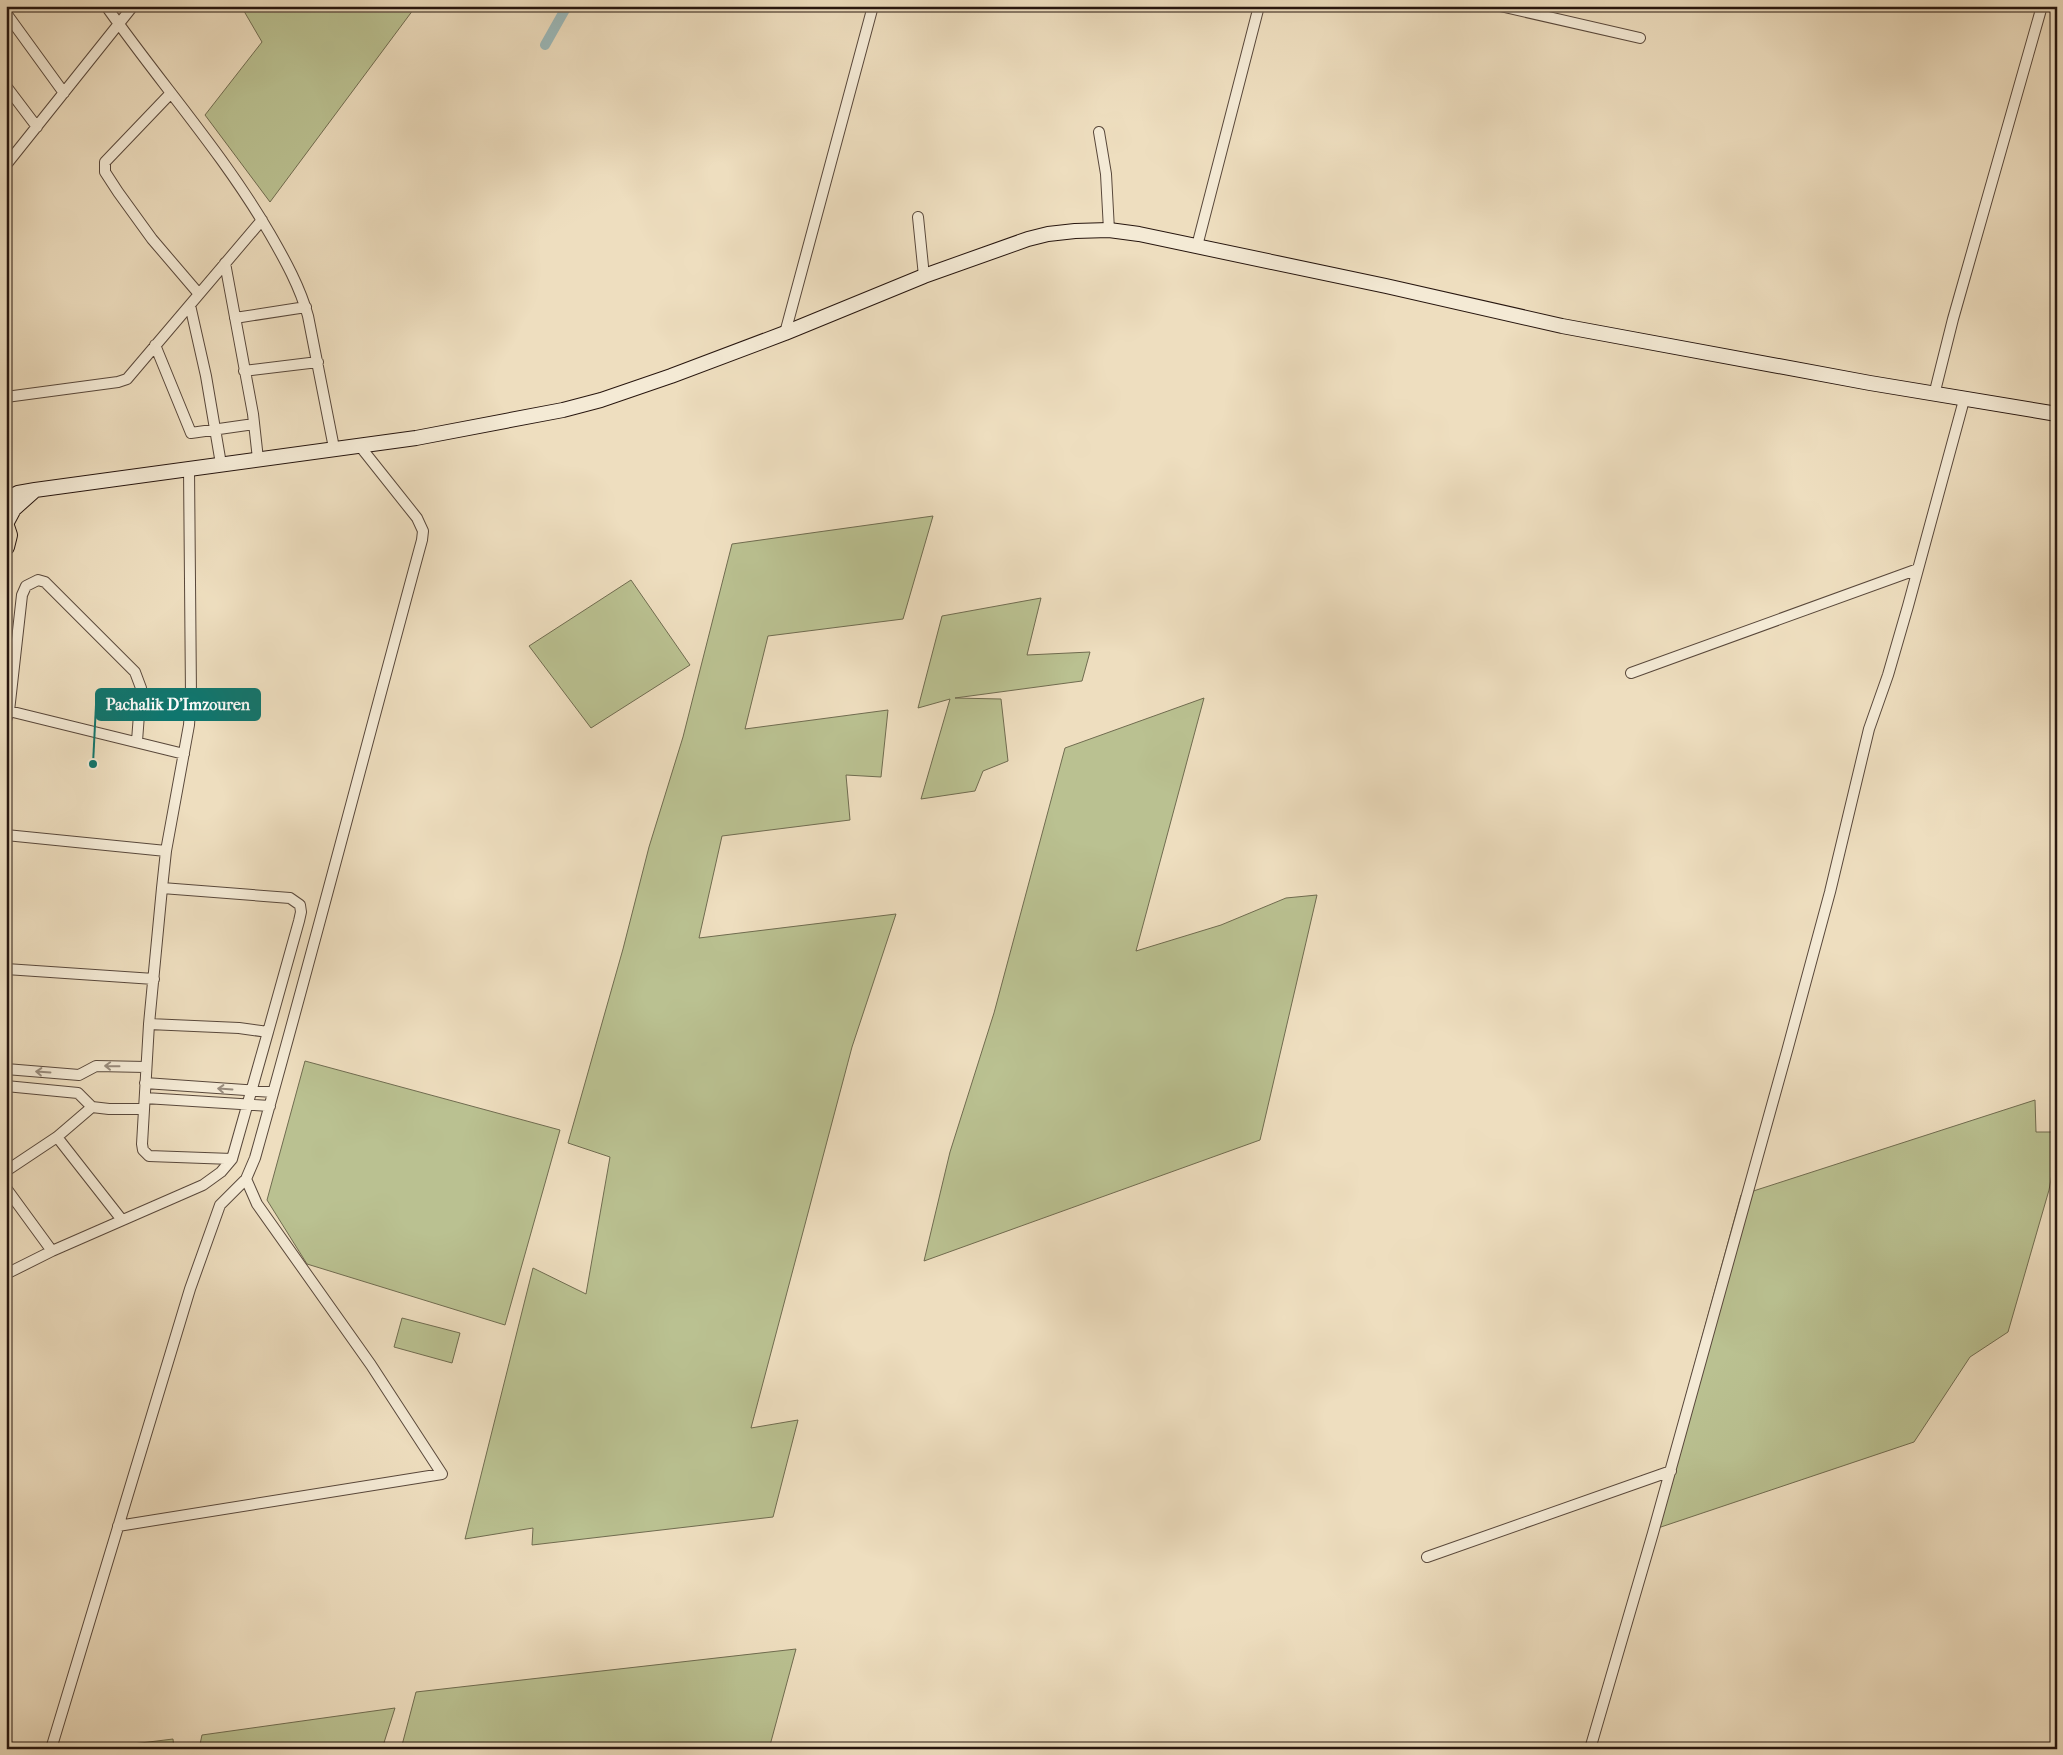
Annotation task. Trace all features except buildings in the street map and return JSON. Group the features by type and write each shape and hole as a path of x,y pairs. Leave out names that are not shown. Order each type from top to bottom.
{"highway":[{"path":"6,525 9,535 6,546"}],"main road":[{"path":"6,499 18,493 35,490 451,432 526,418 601,400 785,333 924,276 999,249 1048,234 1075,230 1109,230 1197,246 1562,326 1934,395 2057,414"},
{"path":"6,525 14,508 35,490"}],"street":[{"path":"106,6 230,171 262,220 287,265 306,308 334,448"},
{"path":"6,165 133,6"},
{"path":"785,333 873,6"},
{"path":"1197,246 1259,6"},
{"path":"1500,6 1640,38"},
{"path":"1934,395 1958,302 2042,6"},
{"path":"6,13 64,93"},
{"path":"6,86 37,127"},
{"path":"171,93 105,162 105,172 152,239 199,294"},
{"path":"1099,132 1106,174 1109,230"},
{"path":"918,217 924,276"},
{"path":"6,397 118,382 127,379 262,220"},
{"path":"225,263 254,424 258,459"},
{"path":"190,305 216,429 221,464"},
{"path":"235,318 306,308"},
{"path":"156,345 191,433 254,424"},
{"path":"244,371 318,362"},
{"path":"1590,1749 1671,1471 1830,892 1869,729 1888,675 1964,400"},
{"path":"51,1749 190,1289 216,1215 227,1196 246,1179 255,1158 306,979 334,866 422,540 423,531 417,518 359,445"},
{"path":"189,468 191,695 184,754 166,851 149,1024 142,1144 149,1156 232,1159"},
{"path":"1631,672 1918,569"},
{"path":"137,742 141,688 135,672 45,582 38,580 26,586 22,595 8,716 137,742 184,754"},
{"path":"6,835 166,851"},
{"path":"6,1274 52,1251 203,1185 221,1172 232,1159 299,921 300,905 290,898 162,888"},
{"path":"6,968 154,979"},
{"path":"149,1024 239,1028 268,1032"},
{"path":"6,1069 79,1075 96,1066 146,1067"},
{"path":"78,1093 79,1075"},
{"path":"145,1084 273,1092"},
{"path":"6,1086 78,1093 92,1106 109,1109 144,1109"},
{"path":"145,1098 270,1106"},
{"path":"6,1171 57,1137 92,1106"},
{"path":"57,1137 122,1220"},
{"path":"118,1526 442,1474 371,1365 257,1204 246,1179"},
{"path":"6,1188 52,1251"},
{"path":"1427,1557 1671,1471"}],"green space":[{"path":"241,6 416,6 270,202 205,115 262,42"},
{"path":"933,516 903,619 768,636 745,729 888,710 881,777 846,775 850,820 722,836 699,938 896,914 852,1047 751,1428 798,1420 773,1517 532,1545 533,1528 465,1539 533,1268 586,1294 610,1157 568,1143 623,949 649,847 683,737 732,544"},
{"path":"631,580 690,665 591,728 529,646"},
{"path":"1041,598 1027,655 1090,652 1082,681 955,698 1001,699 1008,761 983,771 975,791 921,799 950,699 918,708 942,616"},
{"path":"1204,698 1136,951 1221,925 1286,898 1317,895 1260,1140 924,1261 950,1152 994,1013 1065,748"},
{"path":"305,1061 560,1130 505,1325 307,1264 267,1200"},
{"path":"2035,1100 2036,1132 2057,1132 2057,1147 2049,1190 2008,1332 1970,1357 1914,1442 1649,1531 1741,1195"},
{"path":"402,1318 460,1333 452,1363 394,1347"},
{"path":"796,1649 769,1749 401,1749 416,1692"},
{"path":"395,1708 382,1749 199,1749 202,1735"},
{"path":"173,1739 174,1749 92,1749"}],"waterway":[{"path":"545,45 567,6"}],"place":[{"name":"Pachalik D'Imzouren","path":"93,764"}]}
